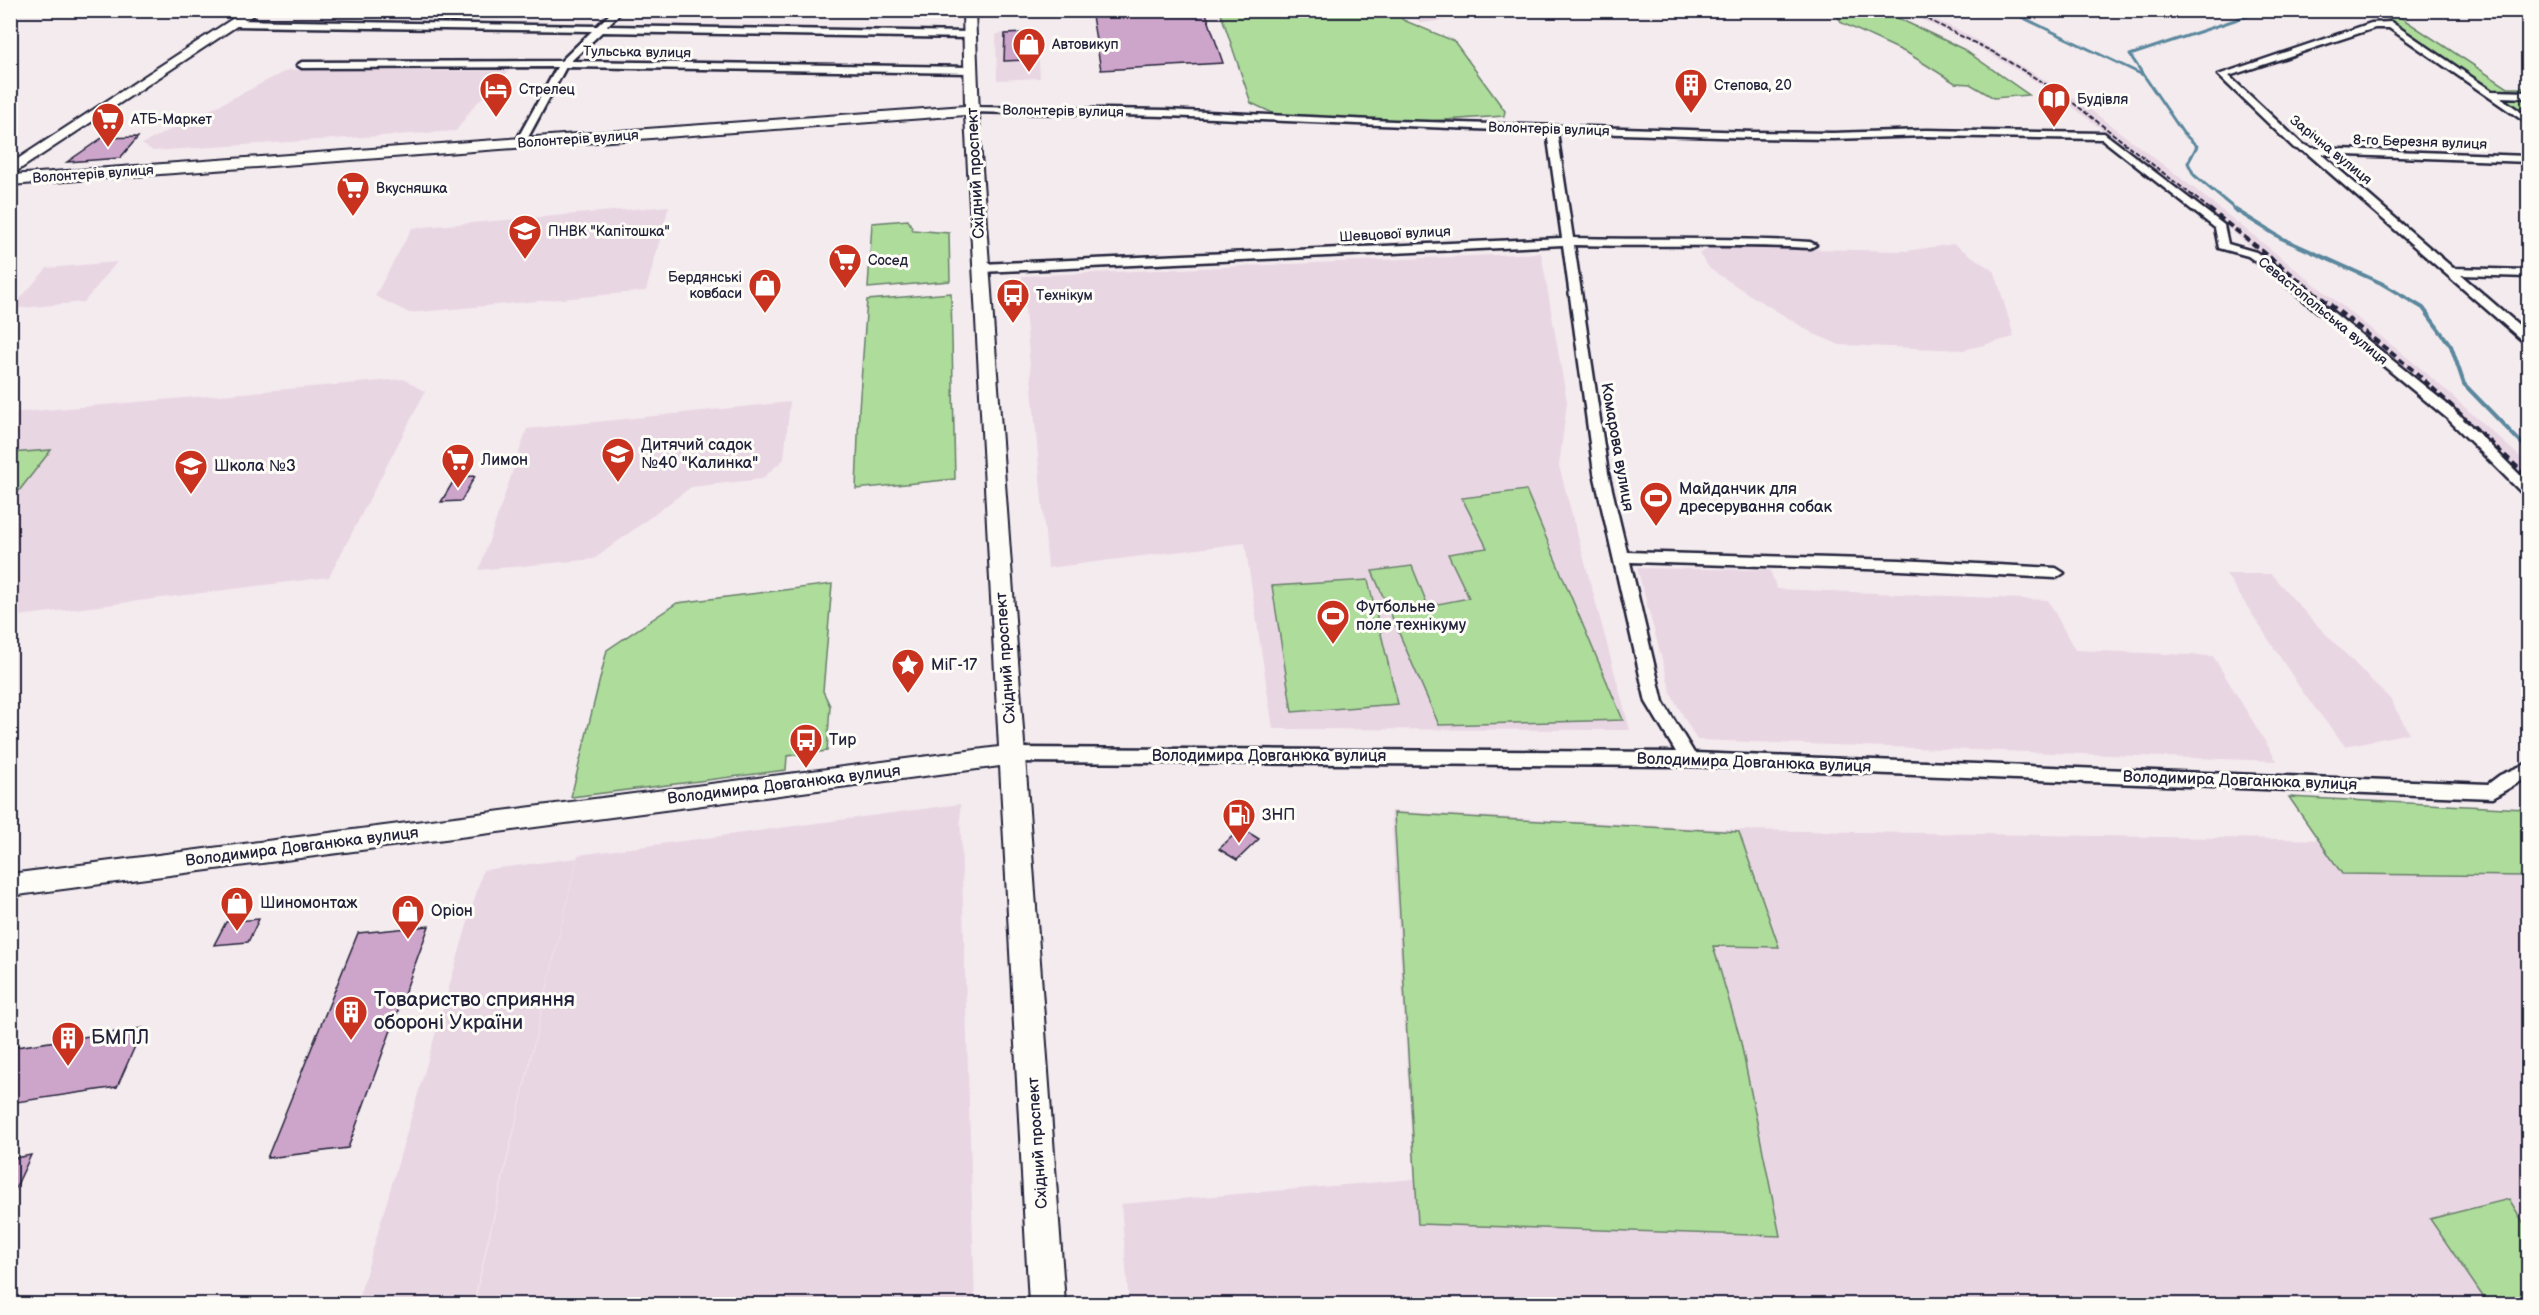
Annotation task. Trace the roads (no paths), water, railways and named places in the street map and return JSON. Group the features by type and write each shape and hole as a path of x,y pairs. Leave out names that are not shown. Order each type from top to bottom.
{"main road":[{"path":"10,171 255,10"},
{"name":"Східний проспект","path":"969,10 981,268 1047,1305"},
{"name":"Волонтерів вулиця","path":"10,180 972,110"},
{"name":"Володимира Довганюка вулиця","path":"10,885 1012,755"}],"street":[{"path":"520,143 563,64 619,10"},
{"path":"236,23 601,27 970,35"},
{"name":"Зарічна вулиця","path":"2490,94 2391,25 2374,26 2223,75 2298,146 2311,151 2529,339"},
{"name":"Тульська вулиця","path":"302,65 563,64 971,70"},
{"path":"2490,94 2529,95"},
{"path":"2490,94 2529,121"},
{"name":"Волонтерів вулиця","path":"972,110 1166,113 1552,129 1833,136 1926,133 2082,137"},
{"name":"Комарова вулиця","path":"1552,129 1566,241 1601,473 1655,702 1689,759"},
{"name":"Севастопольська вулиця","path":"2082,137 2104,136 2220,227 2223,246 2252,254 2269,266 2453,416 2529,491"},
{"name":"8-го Березня вулиця","path":"2311,151 2529,159"},
{"name":"Шевцової вулиця","path":"981,268 1566,241 1664,244 1738,241 1810,245"},
{"path":"2450,271 2529,273"},
{"path":"1621,557 1888,565 2056,573"},
{"name":"Володимира Довганюка вулиця","path":"1012,755 1689,759 2492,791 2506,780 2529,770"}],"waterway":[{"path":"2007,10 2143,75"},
{"path":"2236,210 2194,175 2188,163 2197,146 2183,133 2130,55 2265,10"},
{"path":"2234,209 2281,238 2381,283 2423,308 2451,346 2464,384 2528,450"}],"railway":[{"path":"1909,10 1993,52 2063,95 2211,210"},
{"path":"2209,209 2413,370 2528,477"}],"place":[{"name":"Автовикуп","path":"1029,73"},
{"name":"Степова, 20","path":"1691,114"},
{"name":"Стрелец","path":"496,118"},
{"name":"Будівля","path":"2054,128"},
{"name":"АТБ-Маркет","path":"108,148"},
{"name":"Вкусняшка","path":"353,217"},
{"name":"ПНВК \"Капітошка\"","path":"525,260"},
{"name":"Сосед","path":"845,289"},
{"name":"Бердянські ковбаси","path":"765,314"},
{"name":"Технікум","path":"1013,324"},
{"name":"Дитячий садок №40 \"Калинка\"","path":"618,483"},
{"name":"Лимон","path":"458,489"},
{"name":"Школа №3","path":"191,495"},
{"name":"Майданчик для дресерування собак","path":"1656,527"},
{"name":"Футбольне поле технікуму","path":"1333,645"},
{"name":"МіГ-17","path":"908,694"},
{"name":"Тир","path":"806,769"},
{"name":"ЗНП","path":"1239,844"},
{"name":"Шиномонтаж","path":"237,932"},
{"name":"Оріон","path":"408,940"},
{"name":"Товариство сприяння обороні України","path":"351,1041"},
{"name":"БМПЛ","path":"68,1067"}]}
